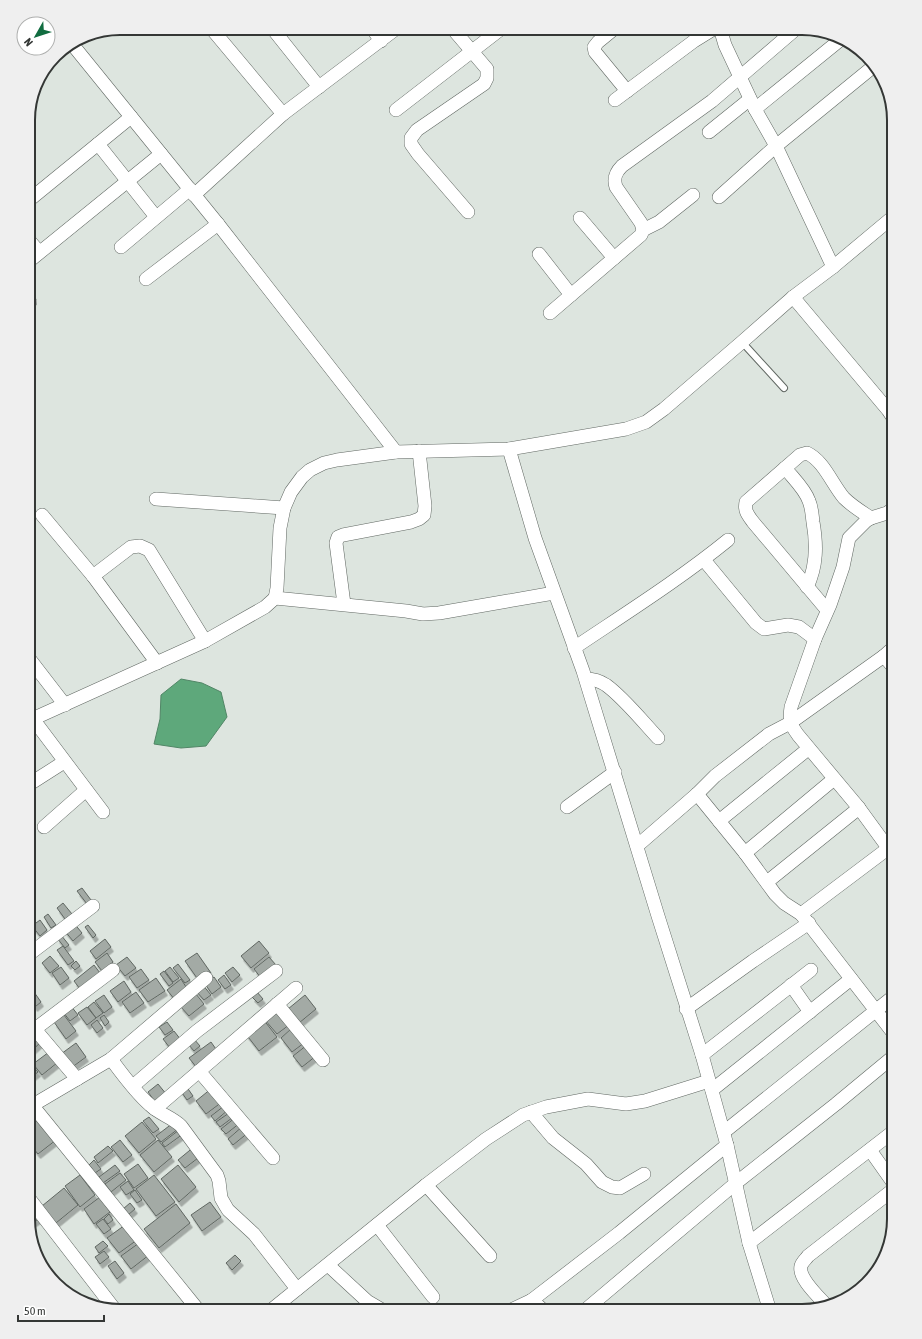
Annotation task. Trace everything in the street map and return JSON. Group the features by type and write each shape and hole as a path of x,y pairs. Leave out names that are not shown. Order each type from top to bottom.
{"street":[{"path":"217,35 283,114"},
{"path":"278,35 319,87"},
{"path":"377,35 381,40"},
{"path":"121,247 156,217 192,192 283,114 388,35"},
{"path":"458,35 487,69 487,78 484,84 417,130 411,138 411,144 468,212"},
{"path":"396,110 493,35"},
{"path":"606,35 594,47 595,52 627,91"},
{"path":"615,100 704,35"},
{"path":"722,35 725,45 740,77 776,146 833,267"},
{"path":"550,313 641,235 643,230 642,223 616,187 614,180 617,171 712,101 789,35"},
{"path":"709,132 753,104 836,43"},
{"path":"75,48 218,224 396,452"},
{"path":"719,197 776,146 870,69"},
{"path":"35,195 131,117"},
{"path":"98,144 156,217"},
{"path":"35,256 161,154"},
{"path":"643,230 659,222 693,194"},
{"path":"580,218 614,258"},
{"path":"35,718 205,641 265,607 275,598 277,588 280,528 284,508 291,492 302,477 310,470 324,463 337,460 396,452 509,449 626,429 646,422 742,342 793,297 833,267 887,222"},
{"path":"146,280 218,224"},
{"path":"35,247 39,252"},
{"path":"539,254 571,295"},
{"path":"793,297 887,409"},
{"path":"509,449 535,538 586,679 686,1009 702,1055 724,1132 749,1243 768,1304"},
{"path":"344,604 336,543 338,538 343,535 411,522 424,515 425,506 419,451"},
{"path":"827,610 753,522 746,512 746,502 800,455 807,453 813,456 844,497 855,508 872,518"},
{"path":"785,468 804,492 809,500 811,508 816,537 816,554 812,578 807,587"},
{"path":"156,499 284,508"},
{"path":"887,513 872,518 859,527 849,538 843,567 815,639 790,717 790,723 808,749 887,843"},
{"path":"42,514 92,576 157,663"},
{"path":"574,648 704,560 728,540"},
{"path":"92,576 131,547 140,546 149,550 205,641"},
{"path":"704,560 756,623 764,629 788,625 799,627 815,639"},
{"path":"275,598 344,604 423,614 439,613 554,593"},
{"path":"637,846 697,794 715,776 769,734 790,723 887,652"},
{"path":"35,666 65,705"},
{"path":"586,679 593,679 605,684 658,738"},
{"path":"35,726 103,812"},
{"path":"719,821 808,749"},
{"path":"35,781 64,762"},
{"path":"567,807 615,772"},
{"path":"745,853 834,779"},
{"path":"44,827 86,790"},
{"path":"697,794 784,903 805,919 887,1025"},
{"path":"766,882 858,808"},
{"path":"686,1009 753,961 887,853"},
{"path":"35,950 93,906"},
{"path":"35,1023 113,970"},
{"path":"702,1055 811,970"},
{"path":"133,1086 197,1031 276,971"},
{"path":"35,1100 77,1079 111,1059 206,978"},
{"path":"279,1304 426,1185 486,1139 514,1120 531,1112 559,1104 588,1099 626,1104 710,1086 810,1012 851,979"},
{"path":"791,986 810,1012"},
{"path":"155,1109 296,988"},
{"path":"724,1132 887,1002"},
{"path":"277,1004 323,1060"},
{"path":"35,1029 77,1079"},
{"path":"111,1059 133,1086 155,1109 176,1121 181,1126 217,1175 221,1198 228,1210 254,1234 297,1289"},
{"path":"592,1304 736,1183 887,1062"},
{"path":"199,1071 273,1158"},
{"path":"35,1109 192,1304"},
{"path":"531,1112 553,1138 586,1164 602,1182 612,1187 620,1188 644,1174"},
{"path":"749,1243 887,1137"},
{"path":"524,1304 532,1300 636,1220 727,1146"},
{"path":"870,1150 887,1174"},
{"path":"426,1185 490,1256"},
{"path":"823,1301 806,1282 801,1273 801,1265 808,1256 887,1194"},
{"path":"35,1206 110,1303"},
{"path":"377,1225 433,1297"},
{"path":"328,1265 372,1304"},
{"path":"532,1300 536,1304"}],"lane":[{"path":"742,342 784,388"}],"shaded area":[{"path":"181,679 202,683 221,692 227,717 206,746 181,748 154,744 160,719 161,695"}],"building":[{"path":"82,888 91,900 87,904 77,891"},
{"path":"63,903 72,914 65,919 57,908"},
{"path":"48,914 56,925 51,928 44,917"},
{"path":"40,920 47,930 40,936 35,930 35,924"},
{"path":"73,922 82,933 73,941 64,930"},
{"path":"88,925 96,935 93,938 85,927"},
{"path":"61,935 69,945 65,948 57,938"},
{"path":"105,939 111,947 96,959 90,951"},
{"path":"259,941 269,953 251,968 241,956"},
{"path":"63,946 74,961 68,965 57,950"},
{"path":"107,953 113,962 102,971 95,962"},
{"path":"197,953 211,973 199,981 185,961"},
{"path":"50,956 59,966 50,973 42,963"},
{"path":"127,957 136,968 125,976 116,965"},
{"path":"269,957 276,965 261,978 254,969"},
{"path":"76,961 80,966 75,970 71,966"},
{"path":"178,964 190,980 185,983 173,968"},
{"path":"94,965 100,973 80,989 74,981"},
{"path":"61,967 69,978 60,985 52,973"},
{"path":"170,967 179,978 173,982 165,971"},
{"path":"233,967 240,975 232,982 225,973"},
{"path":"141,969 149,980 137,988 129,977"},
{"path":"164,971 173,983 169,986 160,974"},
{"path":"224,975 231,985 225,989 218,980"},
{"path":"214,977 221,987 212,994 205,984"},
{"path":"156,978 165,991 148,1002 139,990"},
{"path":"181,979 188,990 175,1000 167,990"},
{"path":"124,981 131,992 118,1002 110,991"},
{"path":"202,984 211,995 204,1000 195,990"},
{"path":"136,992 144,1003 130,1013 122,1002"},
{"path":"257,992 263,999 258,1003 252,997"},
{"path":"35,993 41,1002 35,1007"},
{"path":"196,994 204,1004 189,1016 180,1006"},
{"path":"104,995 112,1007 104,1013 95,1001"},
{"path":"305,995 316,1009 299,1023 288,1009"},
{"path":"94,1002 103,1013 96,1018 88,1007"},
{"path":"71,1006 78,1015 70,1021 63,1012"},
{"path":"87,1007 96,1018 87,1025 78,1013"},
{"path":"277,1010 289,1025 277,1034 265,1020"},
{"path":"64,1015 76,1031 66,1039 54,1022"},
{"path":"104,1015 109,1022 105,1026 100,1018"},
{"path":"263,1019 277,1037 259,1051 245,1033"},
{"path":"97,1020 103,1028 97,1033 91,1025"},
{"path":"167,1022 173,1030 165,1035 159,1027"},
{"path":"292,1028 304,1043 292,1052 281,1038"},
{"path":"174,1031 181,1040 170,1048 163,1039"},
{"path":"35,1037 40,1043 35,1048"},
{"path":"194,1039 200,1046 194,1051 188,1044"},
{"path":"211,1042 218,1052 197,1068 189,1058"},
{"path":"76,1043 86,1057 71,1068 61,1054"},
{"path":"307,1045 316,1056 302,1067 293,1056"},
{"path":"49,1052 57,1063 42,1075 35,1066 35,1062"},
{"path":"158,1084 167,1095 156,1103 148,1092"},
{"path":"186,1086 193,1096 187,1100 180,1090"},
{"path":"212,1088 222,1102 206,1114 196,1101"},
{"path":"224,1106 228,1110 215,1121 211,1116"},
{"path":"229,1113 232,1118 220,1127 216,1122"},
{"path":"35,1114 56,1140 38,1154 35,1150"},
{"path":"149,1117 159,1129 153,1133 143,1121"},
{"path":"236,1117 240,1123 226,1134 221,1129"},
{"path":"142,1122 156,1139 139,1153 125,1136"},
{"path":"173,1123 178,1129 161,1142 156,1136"},
{"path":"243,1126 249,1132 233,1145 228,1139"},
{"path":"179,1130 183,1134 165,1147 162,1143"},
{"path":"120,1140 132,1155 123,1162 111,1147"},
{"path":"158,1140 172,1157 154,1172 140,1155"},
{"path":"108,1146 113,1151 98,1163 94,1157"},
{"path":"195,1146 202,1155 185,1168 178,1160"},
{"path":"94,1160 101,1169 95,1173 89,1165"},
{"path":"138,1164 148,1178 134,1188 124,1174"},
{"path":"115,1165 120,1171 103,1183 99,1177"},
{"path":"178,1165 196,1187 179,1202 161,1179"},
{"path":"120,1173 126,1180 111,1192 105,1184"},
{"path":"80,1175 95,1195 80,1207 65,1186"},
{"path":"154,1175 175,1202 156,1216 136,1189"},
{"path":"128,1181 134,1190 126,1195 120,1187"},
{"path":"64,1188 78,1205 56,1223 42,1206"},
{"path":"135,1190 142,1200 137,1203 130,1194"},
{"path":"100,1197 110,1212 94,1224 84,1209"},
{"path":"210,1202 221,1217 202,1231 191,1215"},
{"path":"130,1203 135,1209 128,1215 123,1209"},
{"path":"176,1204 190,1223 159,1248 144,1229"},
{"path":"35,1208 41,1217 35,1221"},
{"path":"109,1214 113,1220 108,1224 104,1219"},
{"path":"103,1219 111,1229 104,1234 96,1224"},
{"path":"125,1225 137,1240 119,1253 107,1238"},
{"path":"103,1241 108,1246 99,1253 95,1247"},
{"path":"139,1243 149,1255 131,1269 121,1256"},
{"path":"104,1251 109,1257 100,1264 95,1257"},
{"path":"235,1255 241,1261 232,1270 226,1263"},
{"path":"115,1261 124,1273 117,1279 108,1266"}]}
